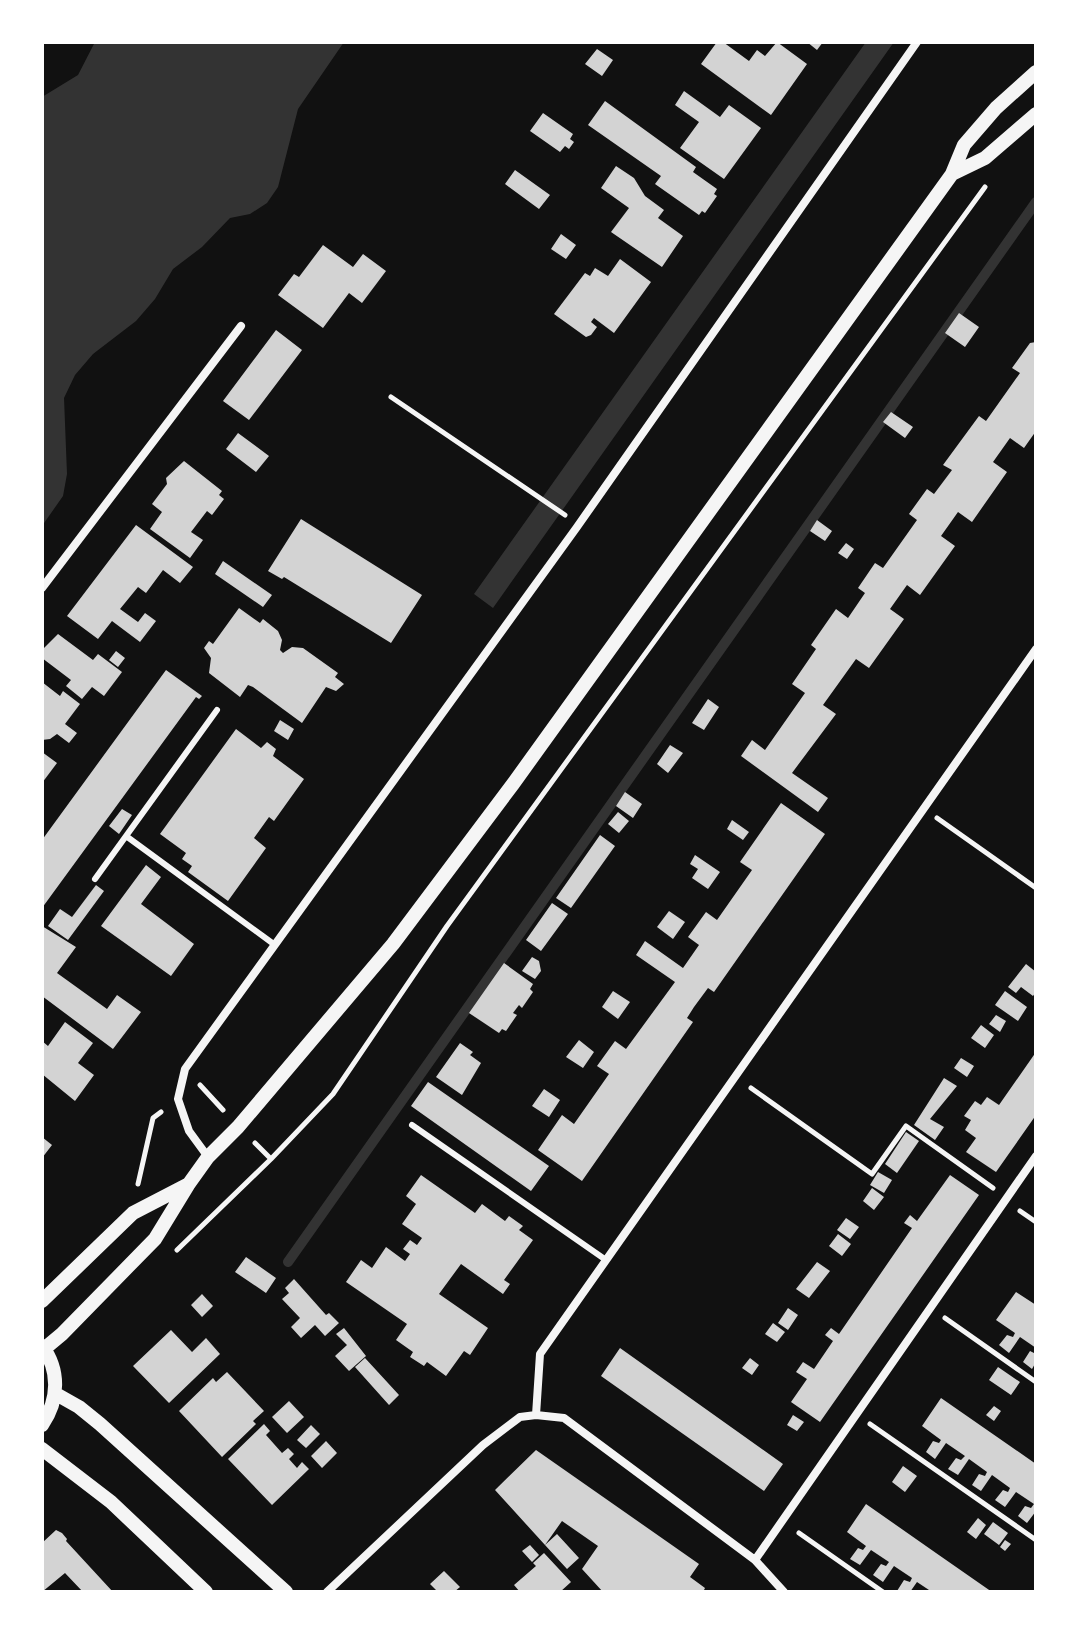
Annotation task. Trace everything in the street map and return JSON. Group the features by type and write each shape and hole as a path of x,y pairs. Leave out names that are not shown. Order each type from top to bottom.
{"street":[{"path":"208,1157 189,1131 178,1099 185,1069 577,527 917,42"},
{"path":"42,1425 56,1394 54,1370 43,1348 62,1334 155,1239 208,1157 238,1127 402,931 513,784 952,174 964,145 996,108 1036,72"},
{"path":"952,174 985,158 1036,114"},
{"path":"42,588 241,326"},
{"path":"536,1415 540,1354 1036,649"},
{"path":"755,1560 1036,1156"},
{"path":"42,1301 133,1213 188,1185"},
{"path":"56,1394 100,1424 286,1592"},
{"path":"327,1592 483,1445 520,1417 536,1415 564,1418 755,1560 784,1592"},
{"path":"42,1449 111,1502 206,1592"}],"lane":[{"path":"95,879 217,710"},
{"path":"126,836 275,945"},
{"path":"412,1125 606,1260"}],"path":[{"path":"255,1175 333,1094 457,913 980,190 991,181"},
{"path":"391,397 538,496 577,527"},
{"path":"923,809 1036,888"},
{"path":"734,1077 872,1174 906,1126 1007,1198"},
{"path":"931,1307 1036,1382"},
{"path":"856,1415 1036,1540"},
{"path":"782,1521 883,1592"}],"shaded area":[{"path":"95,42 344,42 298,109 278,187 267,203 250,214 230,218 202,247 173,269 155,299 136,321 93,354 75,375 64,398 67,474 63,496 42,526 42,97 78,75"},
{"path":"866,42 894,42 493,608 474,594"}],"building":[{"path":"717,42 723,42 749,61 757,50 765,56 777,42 807,64 771,115 701,64"},
{"path":"807,42 823,42 817,50"},
{"path":"597,49 613,60 602,76 585,64"},
{"path":"684,91 720,117 729,105 761,128 724,179 680,148 699,122 675,105"},
{"path":"605,101 696,167 693,172 717,189 714,194 717,196 705,213 702,211 699,215 655,184 661,176 588,125"},
{"path":"543,113 573,134 570,139 574,142 569,149 565,146 560,152 530,131"},
{"path":"616,166 634,178 645,196 664,210 658,218 683,236 662,267 611,232 629,208 601,188"},
{"path":"515,170 550,195 539,209 505,184"},
{"path":"561,234 576,245 566,259 551,249"},
{"path":"323,245 353,267 363,254 386,271 362,303 349,293 323,328 278,295 294,274 299,277"},
{"path":"620,259 651,282 614,333 594,318 591,322 597,327 586,337 554,314 585,273 590,276 595,268 608,276"},
{"path":"959,313 979,327 965,347 945,333"},
{"path":"276,330 302,350 249,420 223,401"},
{"path":"1036,342 1036,431 1024,448 1010,438 993,462 1007,472 972,522 958,512 941,536 955,546 920,595 907,585 890,609 904,619 869,668 856,659 823,705 836,714 792,773 828,798 818,812 741,756 752,740 765,750 805,693 792,684 816,649 811,645 836,609 848,618 865,593 858,588 875,563 883,568 917,520 909,514 927,489 934,494 952,470 943,465 979,416 986,421 1020,373 1012,368 1030,343"},
{"path":"891,412 913,427 905,438 883,422"},
{"path":"238,433 269,456 256,472 226,449"},
{"path":"184,461 222,491 219,495 224,499 212,515 207,511 191,532 203,540 190,558 150,529 162,512 152,504 167,484 166,478"},
{"path":"301,519 422,595 391,643 284,577 282,579 268,571"},
{"path":"817,520 832,531 825,541 810,531"},
{"path":"136,525 193,567 180,583 163,570 146,593 138,587 120,609 138,622 145,613 156,621 140,642 112,621 98,639 67,616"},
{"path":"846,543 854,549 847,559 838,553"},
{"path":"223,561 272,595 263,607 215,574"},
{"path":"239,608 260,623 263,619 278,631 283,653 292,647 303,648 338,673 335,677 344,684 336,691 326,687 302,723 253,687 248,685 240,697 209,673 211,658 204,648 209,641 213,644"},
{"path":"58,634 93,660 98,654 122,672 104,696 92,687 82,699 66,686 71,680 42,658 42,650"},
{"path":"116,651 125,658 118,667 109,660"},
{"path":"166,670 202,696 199,699 196,697 42,908 42,840"},
{"path":"42,682 60,696 63,691 80,704 65,724 77,733 69,743 57,734 42,740"},
{"path":"708,699 719,707 704,730 692,723"},
{"path":"280,720 294,729 288,740 274,731"},
{"path":"236,729 261,748 267,742 276,749 273,756 304,779 274,821 269,817 254,838 266,848 228,901 188,872 192,866 182,859 186,853 160,834"},
{"path":"670,745 683,753 668,773 657,764"},
{"path":"42,752 57,763 42,783"},
{"path":"625,792 642,804 633,818 616,806"},
{"path":"781,803 825,834 714,992 708,988 694,1007 687,1018 693,1022 582,1181 538,1150 562,1115 574,1124 609,1074 597,1066 615,1041 626,1049 675,982 636,955 645,941 683,968 699,945 688,937 706,912 717,920 752,870 740,862"},
{"path":"122,809 132,815 119,834 109,826"},
{"path":"618,812 629,821 619,833 608,824"},
{"path":"732,820 749,832 743,840 727,829"},
{"path":"600,835 615,846 571,908 556,898"},
{"path":"695,855 720,872 708,889 692,878 698,869 690,864"},
{"path":"146,865 161,877 141,904 194,944 171,976 101,926"},
{"path":"96,885 104,891 68,940 48,926 60,909 72,917"},
{"path":"552,903 568,914 541,951 526,940"},
{"path":"669,911 685,922 673,939 657,927"},
{"path":"42,926 76,947 57,973 107,1009 117,995 141,1012 113,1049 42,996"},
{"path":"532,957 539,961 541,971 535,979 522,971"},
{"path":"504,963 533,984 530,989 533,992 522,1008 519,1005 513,1013 517,1015 506,1031 502,1029 499,1033 469,1013"},
{"path":"1026,964 1036,972 1036,992 1033,996 1021,987 1016,993 1008,987"},
{"path":"613,991 630,1002 618,1019 602,1007"},
{"path":"1005,991 1027,1007 1018,1021 995,1005"},
{"path":"996,1015 1006,1021 1000,1032 989,1024"},
{"path":"65,1022 93,1043 78,1063 94,1075 75,1101 42,1074 42,1041 48,1046"},
{"path":"981,1025 994,1035 985,1048 971,1038"},
{"path":"579,1040 594,1052 583,1068 566,1057"},
{"path":"460,1043 473,1052 470,1055 481,1063 462,1095 436,1077"},
{"path":"1036,1052 1036,1115 996,1172 966,1152 976,1138 965,1130 971,1120 964,1116 975,1101 981,1105 987,1097 999,1105"},
{"path":"961,1058 974,1066 967,1077 954,1068"},
{"path":"944,1078 957,1086 930,1119 944,1127 935,1140 914,1125"},
{"path":"428,1082 549,1166 531,1191 411,1106"},
{"path":"544,1089 560,1100 549,1117 532,1106"},
{"path":"906,1132 919,1141 897,1173 885,1164"},
{"path":"42,1137 52,1145 42,1158"},
{"path":"878,1172 892,1180 884,1193 870,1185"},
{"path":"421,1175 475,1213 482,1204 505,1221 509,1216 523,1226 519,1230 533,1240 504,1280 510,1284 503,1294 461,1264 439,1294 488,1328 470,1355 464,1351 446,1376 427,1362 424,1366 410,1357 413,1352 396,1340 407,1324 346,1282 361,1260 372,1268 386,1247 405,1261 410,1254 403,1249 410,1240 417,1245 422,1238 402,1224 416,1204 406,1196"},
{"path":"950,1175 979,1195 820,1422 791,1402 807,1379 796,1372 803,1362 814,1369 833,1341 825,1335 831,1328 839,1334 912,1228 904,1223 910,1215 917,1221"},
{"path":"872,1188 884,1197 874,1210 863,1201"},
{"path":"846,1218 859,1227 850,1239 837,1230"},
{"path":"838,1234 851,1244 842,1256 829,1246"},
{"path":"246,1257 276,1278 266,1293 235,1272"},
{"path":"817,1262 830,1271 809,1298 796,1289"},
{"path":"294,1279 326,1315 329,1313 339,1323 325,1336 315,1325 301,1338 291,1327 300,1318 282,1299 289,1293 285,1288"},
{"path":"1016,1292 1036,1305 1036,1348 1020,1337 1009,1353 999,1345 1007,1335 1013,1337 1015,1333 996,1320"},
{"path":"202,1294 213,1306 202,1317 191,1305"},
{"path":"788,1308 798,1315 788,1330 778,1323"},
{"path":"773,1323 785,1332 777,1342 765,1334"},
{"path":"344,1328 366,1356 349,1371 335,1356 347,1345 336,1334"},
{"path":"171,1330 192,1352 206,1338 220,1354 169,1403 133,1366"},
{"path":"620,1348 783,1464 764,1491 601,1376"},
{"path":"1030,1351 1036,1354 1032,1369 1023,1362"},
{"path":"365,1358 399,1395 389,1405 355,1367"},
{"path":"750,1358 759,1365 752,1375 742,1368"},
{"path":"998,1367 1020,1382 1011,1395 989,1380"},
{"path":"227,1372 264,1411 253,1421 256,1424 222,1457 179,1411 213,1378 216,1382"},
{"path":"941,1398 1036,1464 1036,1511 1027,1523 1018,1516 1025,1506 1031,1508 1034,1504 1016,1492 1005,1507 995,1500 1003,1490 1008,1492 1010,1488 992,1475 981,1491 972,1485 979,1474 985,1476 987,1472 969,1459 958,1475 948,1469 956,1458 961,1460 965,1456 946,1443 935,1459 926,1452 933,1441 939,1443 941,1440 922,1426"},
{"path":"289,1401 304,1417 287,1433 272,1417"},
{"path":"994,1406 1001,1411 994,1421 986,1415"},
{"path":"793,1415 804,1422 797,1431 787,1425"},
{"path":"264,1424 270,1431 266,1435 282,1453 288,1448 294,1454 289,1459 297,1468 302,1462 309,1469 272,1505 228,1459"},
{"path":"311,1425 320,1434 306,1448 297,1440"},
{"path":"326,1441 337,1453 322,1468 311,1456"},
{"path":"536,1450 699,1564 690,1577 705,1588 703,1592 603,1592 582,1569 598,1546 562,1521 545,1545 495,1490"},
{"path":"903,1466 917,1476 905,1492 892,1482"},
{"path":"866,1504 992,1592 932,1592 917,1582 910,1592 899,1592 904,1580 910,1582 912,1578 894,1566 883,1582 873,1575 881,1564 886,1566 889,1562 871,1550 860,1565 850,1559 858,1548 863,1550 866,1546 847,1532"},
{"path":"978,1518 986,1525 976,1539 967,1532"},
{"path":"993,1522 1008,1533 999,1545 984,1534"},
{"path":"56,1530 113,1592 83,1592 65,1573 42,1592 42,1543"},
{"path":"557,1534 579,1558 567,1569 545,1545"},
{"path":"1005,1540 1011,1544 1005,1551 1000,1547"},
{"path":"530,1545 539,1555 532,1562 522,1551"},
{"path":"544,1553 571,1582 560,1592 520,1592 514,1585 536,1566 533,1563"},
{"path":"444,1571 460,1587 454,1592 438,1592 430,1584"}],"waterway":[{"path":"288,1262 1036,202"}]}
